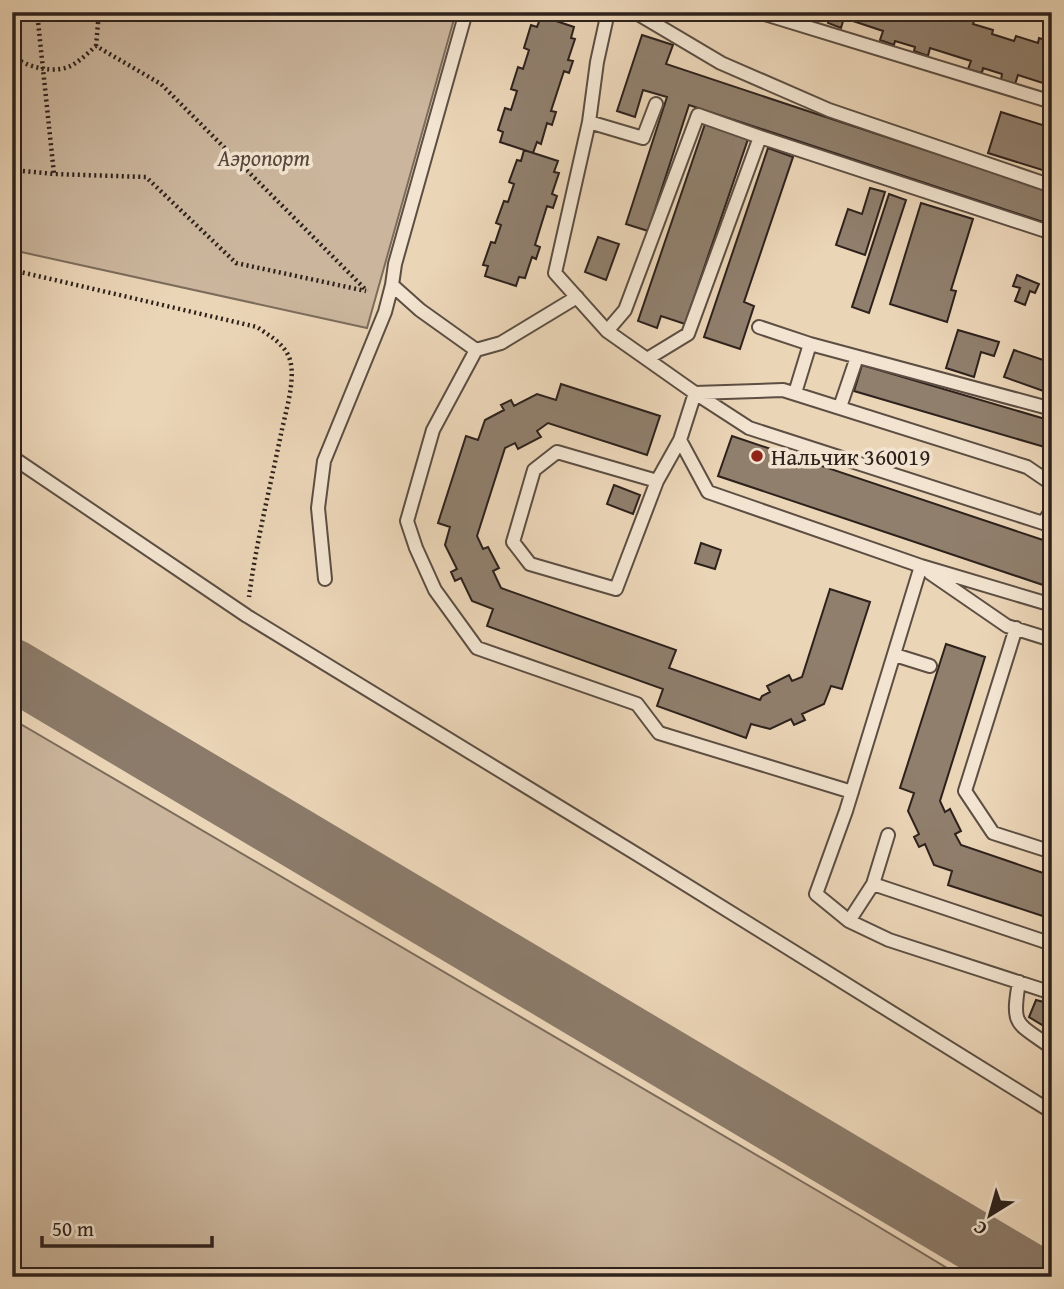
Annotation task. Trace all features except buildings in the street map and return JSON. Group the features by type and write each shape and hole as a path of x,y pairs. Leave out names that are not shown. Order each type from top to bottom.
{"lane":[{"path":"325,579 318,508 324,461 385,312 395,264 466,12"},
{"path":"608,12 597,62 589,122 555,273 607,331 695,394 749,428 1043,523 1052,510"},
{"path":"635,12 721,64 829,110 1052,186"},
{"path":"758,12 1052,103"},
{"path":"589,122 643,138 656,104"},
{"path":"607,331 625,310 698,115 1052,233"},
{"path":"647,359 688,334 760,137"},
{"path":"390,290 476,350"},
{"path":"577,297 500,343 476,350 433,430 408,521 416,548 435,590 477,648 637,704 659,733 852,792"},
{"path":"759,327 810,344 1052,409"},
{"path":"795,393 810,344"},
{"path":"840,408 857,357"},
{"path":"695,394 783,390 1027,467 1051,482"},
{"path":"657,481 557,452 534,470 513,542 530,564 616,589 657,481 680,440 695,394"},
{"path":"680,440 708,492 921,566 1052,605"},
{"path":"12,457 247,615 1052,1112"},
{"path":"921,566 1007,626 1052,640"},
{"path":"921,566 852,792 816,894 849,920 889,940 1052,993"},
{"path":"1016,628 965,791 993,833 1052,852"},
{"path":"895,655 930,666"},
{"path":"849,920 873,884 888,835"},
{"path":"873,884 1052,944"},
{"path":"1019,982 1014,1011 1018,1023 1052,1048"}],"path":[{"path":"12,20 38,15 101,12 96,46 72,66 43,69 25,65 12,55"},
{"path":"38,15 54,174"},
{"path":"96,46 161,84 367,291"},
{"path":"12,170 146,177 236,263 367,291 390,290"},
{"path":"12,270 257,327 285,349 290,359 291,382 251,576 247,615"}],"green space":[{"name":"Аэропорт","path":"12,12 456,12 367,328 12,250"},
{"path":"12,719 859,1215 962,1277 12,1277"}],"taxiway":[{"path":"12,669 1035,1277"}],"place":[{"name":"Нальчик 360019","path":"757,456"}]}
